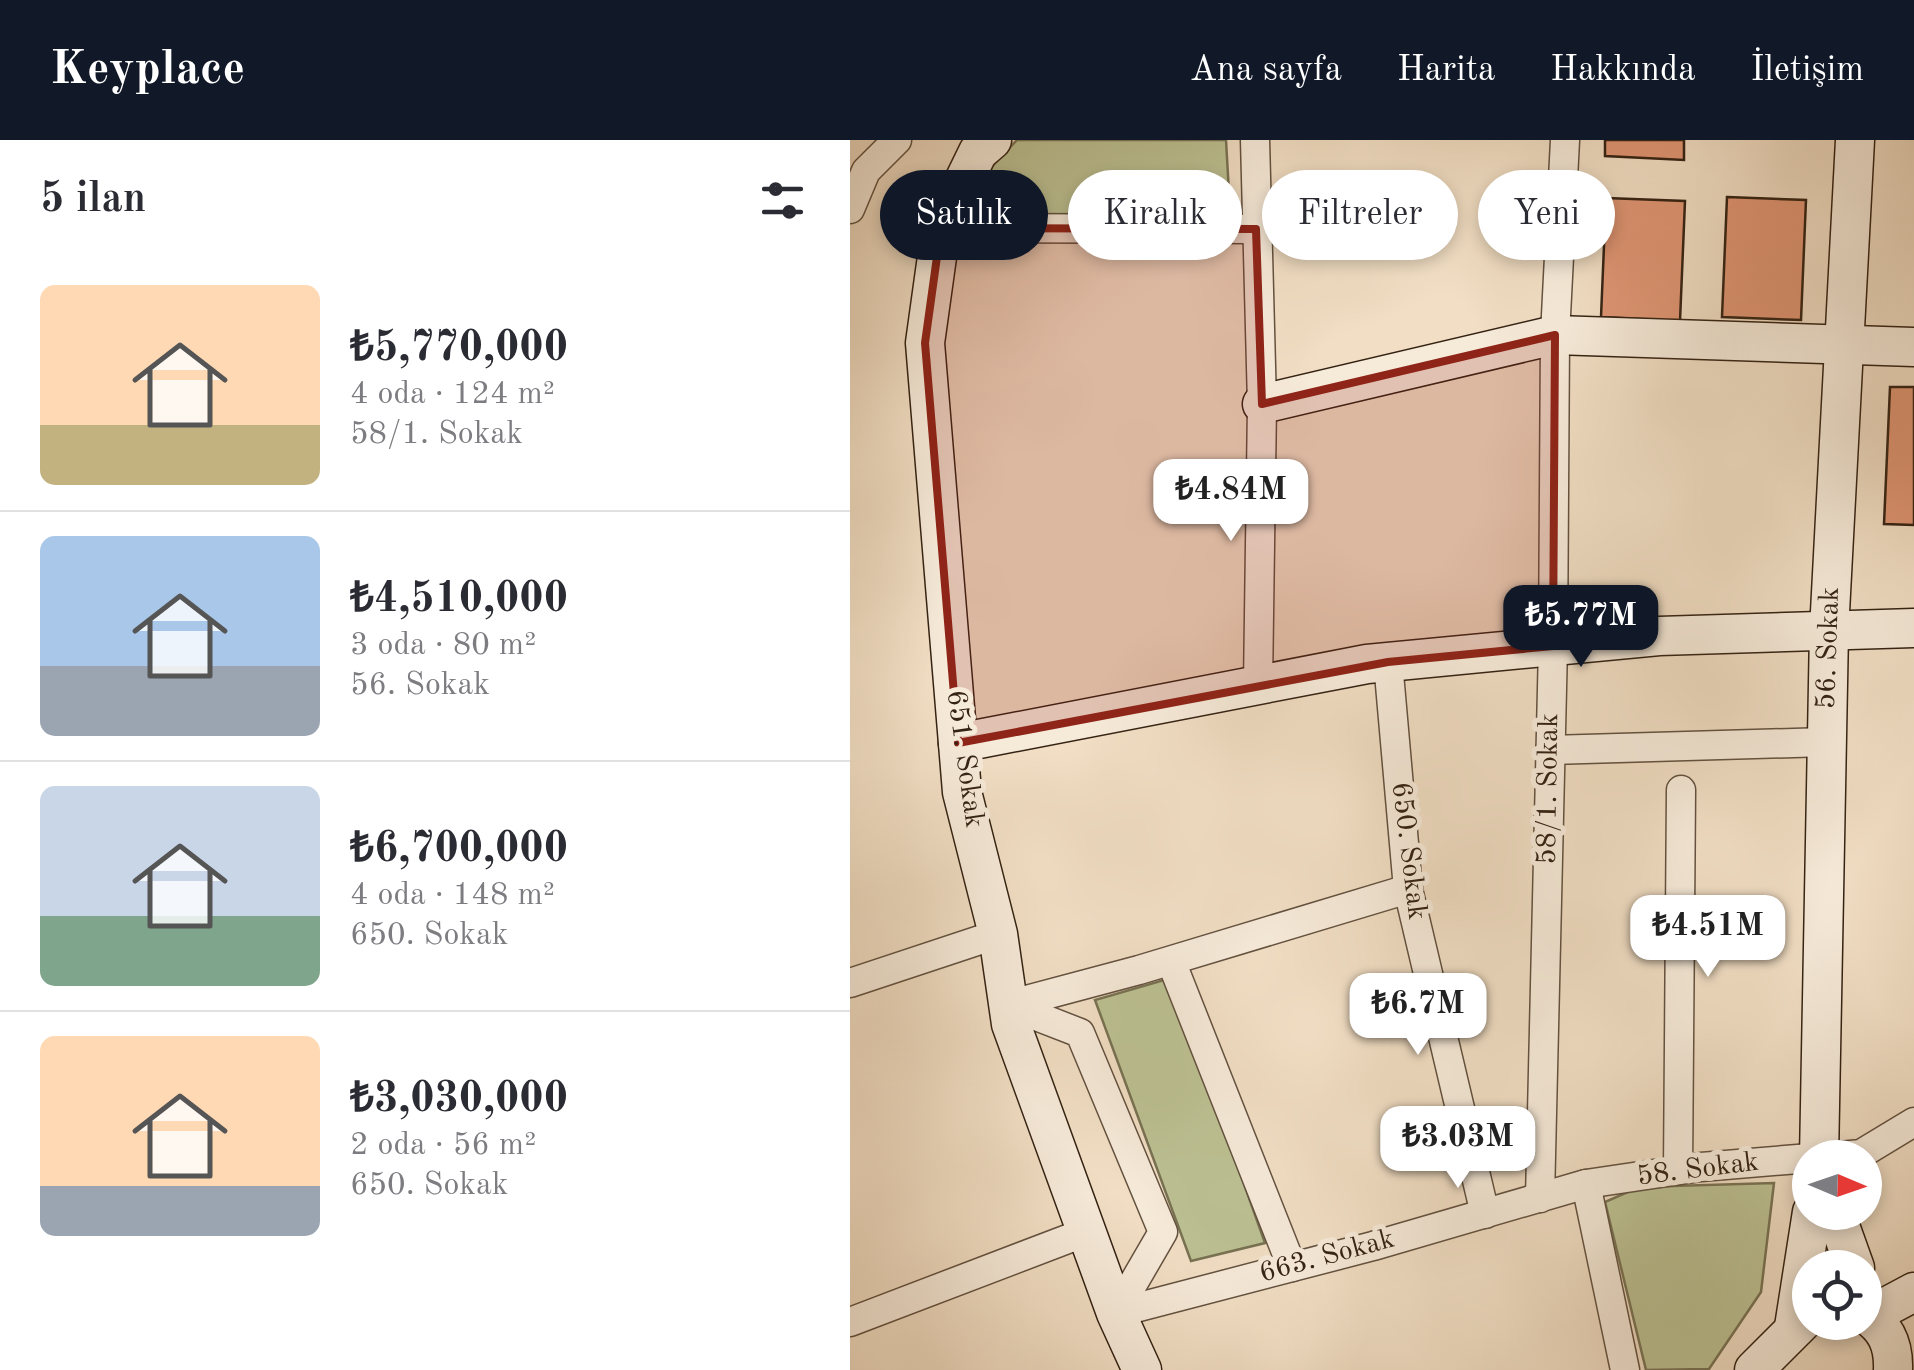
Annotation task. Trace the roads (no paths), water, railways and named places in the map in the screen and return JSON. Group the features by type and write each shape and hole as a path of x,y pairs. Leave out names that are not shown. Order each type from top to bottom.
{"street":[{"path":"850,209 866,171 897,140"},
{"path":"1255,140 1262,404 1258,685"},
{"name":"58/1. Sokak","path":"1540,1198 1553,646 1555,335 1565,140"},
{"name":"56. Sokak","path":"1819,1140 1828,631 1855,140"},
{"name":"651. Sokak","path":"966,170 977,144"},
{"path":"1048,228 1256,229"},
{"name":"651. Sokak","path":"936,260 924,343 962,792 998,934 1011,1024 1116,1313 1141,1369"},
{"path":"1262,404 1555,335 1914,347"},
{"path":"958,743 1388,662 1659,636 1914,628"},
{"name":"650. Sokak","path":"1388,662 1408,889 1485,1214"},
{"path":"1550,750 1826,742"},
{"path":"1678,1170 1682,790"},
{"path":"1008,1005 1408,889"},
{"path":"850,983 998,934"},
{"path":"1171,960 1292,1267"},
{"path":"1008,1005 1080,1033 1164,1232 1116,1313"},
{"path":"1882,1141 1914,1122"},
{"name":"58. Sokak","path":"1586,1184 1678,1170 1792,1160"},
{"path":"1586,1184 1625,1370"},
{"name":"663. Sokak","path":"1116,1313 1586,1184"},
{"path":"850,1322 1086,1232"},
{"path":"1884,1337 1914,1292"},
{"path":"1754,1370 1792,1339"}]}
